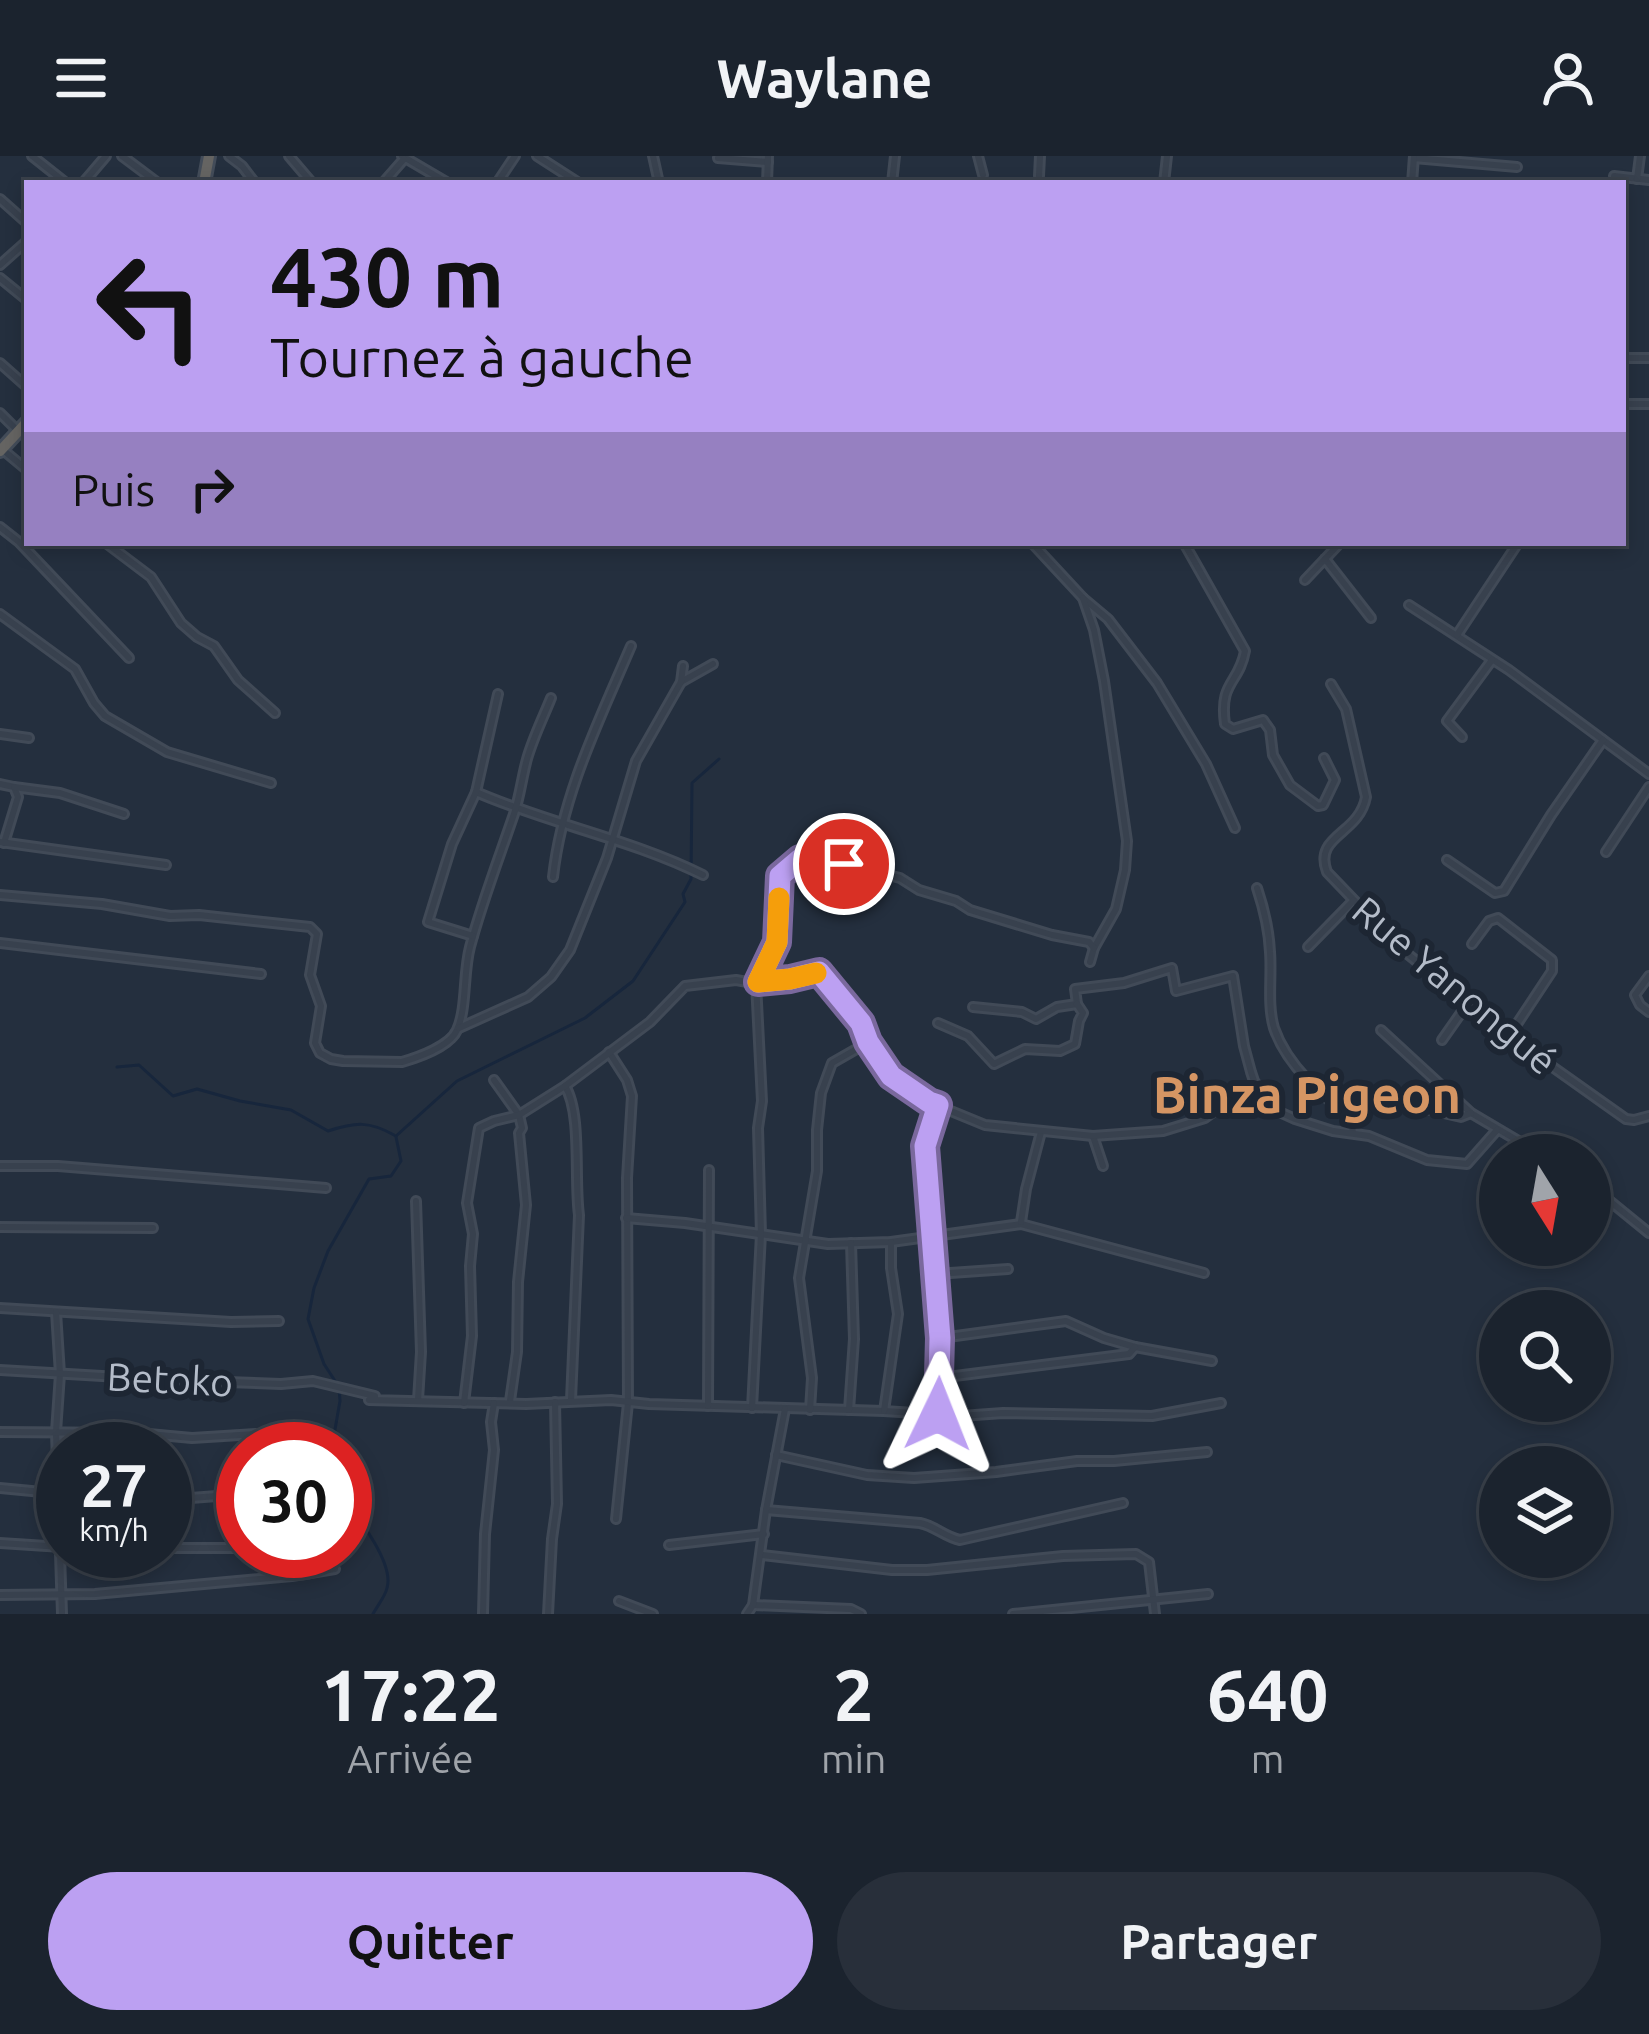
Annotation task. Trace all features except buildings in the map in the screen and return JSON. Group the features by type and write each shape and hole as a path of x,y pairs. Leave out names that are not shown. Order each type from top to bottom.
{"highway":[{"path":"1,450 23,427"}],"street":[{"path":"32,156 62,180"},
{"path":"86,180 106,156"},
{"path":"122,156 154,180"},
{"path":"230,156 252,180"},
{"path":"289,156 309,180"},
{"path":"537,156 574,180"},
{"path":"978,156 983,175"},
{"path":"1039,176 1040,156"},
{"path":"1637,179 1640,156"},
{"path":"404,157 443,180"},
{"path":"1414,157 1517,166"},
{"path":"718,158 768,159"},
{"path":"1614,176 1649,180"},
{"path":"0,199 24,220"},
{"path":"0,265 24,244"},
{"path":"0,278 24,298"},
{"path":"0,363 24,383"},
{"path":"0,413 23,427"},
{"path":"0,527 129,658"},
{"path":"110,546 151,577 181,623 214,646 238,680 275,713"},
{"path":"1035,546 1108,619 1157,683 1211,773 1234,828"},
{"path":"1186,546 1246,655 1224,694 1225,724 1233,729 1263,720 1270,730 1273,755 1290,785 1318,806 1323,805 1335,780 1324,758"},
{"path":"1305,580 1337,546"},
{"path":"1457,635 1517,546"},
{"path":"1324,559 1371,617"},
{"path":"1083,598 1101,664 1127,841 1116,909 1090,962"},
{"path":"1409,605 1649,774"},
{"path":"0,614 75,669 105,716 167,752 271,783"},
{"path":"553,877 556,845 580,769 631,646"},
{"path":"1462,737 1448,721 1492,660"},
{"path":"681,682 712,664"},
{"path":"0,896 315,929 310,975 321,1006 315,1043 320,1053 331,1059 402,1062 446,1044 458,1029 517,1003 551,977 583,924 636,760 681,682 683,666"},
{"name":"Rue Yanongué","path":"1331,684 1346,709 1366,797 1354,824 1326,847 1322,856 1327,872 1399,947 1510,1036 1626,1119 1649,1116"},
{"path":"473,936 428,922 452,844 476,792 498,694"},
{"path":"458,1029 473,936 527,758 551,698"},
{"path":"0,734 29,738"},
{"path":"1447,860 1496,893 1504,891 1603,740"},
{"path":"0,784 60,793 124,814"},
{"path":"14,787 18,796 2,842 166,866"},
{"path":"1606,852 1649,787"},
{"path":"476,792 703,875"},
{"path":"752,1408 761,1234 757,982 777,942 780,876 800,859 844,864 900,878 970,910 1089,942 1094,948"},
{"path":"1256,888 1269,939 1275,1029 1311,1083 1354,1120"},
{"path":"1308,947 1353,901"},
{"path":"1472,944 1498,918 1552,960 1552,970 1510,1036"},
{"path":"0,943 261,974"},
{"path":"938,1023 968,1036 994,1064 1024,1049 1060,1052 1076,1044 1083,1013 1075,988 1124,983 1172,968 1176,992 1233,976 1251,1072 1274,1110"},
{"path":"464,1403 472,1336 473,1234 467,1203 478,1131 483,1124 519,1115 565,1086 650,1022 690,984 790,979 819,972 861,1023 891,1076 929,1102 985,1125 1093,1136 1163,1131 1205,1118 1244,1096 1326,1129 1369,1136 1427,1160 1463,1165 1497,1130"},
{"path":"1649,976 1636,995 1649,1012"},
{"path":"1442,1040 1468,1003"},
{"path":"974,1007 1022,1012 1036,1019 1057,1007 1077,1004"},
{"path":"1381,1030 1471,1113 1504,1134"},
{"path":"810,1410 812,1378 799,1279 817,1171 820,1093 832,1064 868,1042"},
{"path":"609,1052 632,1096 626,1218 628,1403 616,1519"},
{"path":"494,1080 519,1115 526,1205 517,1352 509,1402"},
{"path":"565,1086 574,1105 579,1215 571,1400"},
{"path":"1353,1132 1354,1120 1365,1107 1376,1104 1426,1108 1461,1117 1471,1113"},
{"path":"938,1105 925,1146 940,1338 938,1414"},
{"path":"1021,1223 1041,1132"},
{"path":"1093,1136 1103,1166"},
{"path":"0,1166 78,1167 326,1187"},
{"path":"707,1406 709,1170"},
{"path":"416,1201 422,1352 418,1400"},
{"path":"1611,1202 1649,1233"},
{"path":"626,1218 851,1243 891,1242 1021,1223 1204,1273"},
{"path":"0,1227 153,1228"},
{"path":"884,1411 898,1314 891,1242"},
{"path":"849,1410 854,1339 851,1243"},
{"path":"936,1274 1008,1269"},
{"path":"0,1308 279,1321"},
{"path":"56,1312 60,1374 57,1422"},
{"path":"940,1338 1066,1322 1135,1347 1212,1361"},
{"path":"939,1378 1130,1354 1135,1347"},
{"name":"Betoko","path":"0,1370 313,1382 375,1396 369,1400 464,1403 571,1400 938,1414 1152,1416 1221,1403"},
{"path":"548,1614 557,1504 555,1402"},
{"path":"483,1614 494,1403"},
{"path":"747,1614 754,1605 785,1409"},
{"path":"0,1432 36,1432"},
{"path":"776,1455 867,1474 914,1478 1207,1452"},
{"path":"0,1488 36,1491"},
{"path":"766,1510 920,1522 967,1540 1123,1503"},
{"path":"669,1544 764,1534"},
{"path":"0,1544 36,1546"},
{"path":"761,1555 927,1570 1046,1557 1136,1554 1149,1562 1155,1614"},
{"path":"62,1578 62,1614"},
{"path":"0,1595 95,1594 260,1578"},
{"path":"1013,1614 1208,1594"},
{"path":"619,1601 653,1614"},
{"path":"754,1605 858,1613"}],"waterway":[{"path":"396,1136 457,1081 585,1018 633,981 685,902 683,894 691,879 692,783 719,759"},
{"path":"117,1067 139,1065 173,1096 197,1089 291,1110 328,1131 362,1124 394,1135"},
{"path":"336,1422 339,1387 324,1364 308,1319 314,1288 328,1251 369,1179 391,1176 401,1161 396,1137"},
{"path":"372,1540 388,1578 373,1614"}],"slow traffic":[{"path":"779,898 777,942 758,982 816,973"}],"district":[{"name":"Binza Pigeon","path":"1307,1094"}],"route":[{"path":"844,864 800,859 780,876 777,942 758,982 819,972 861,1023 891,1076 938,1105 925,1146 937,1265 938,1414"}]}
